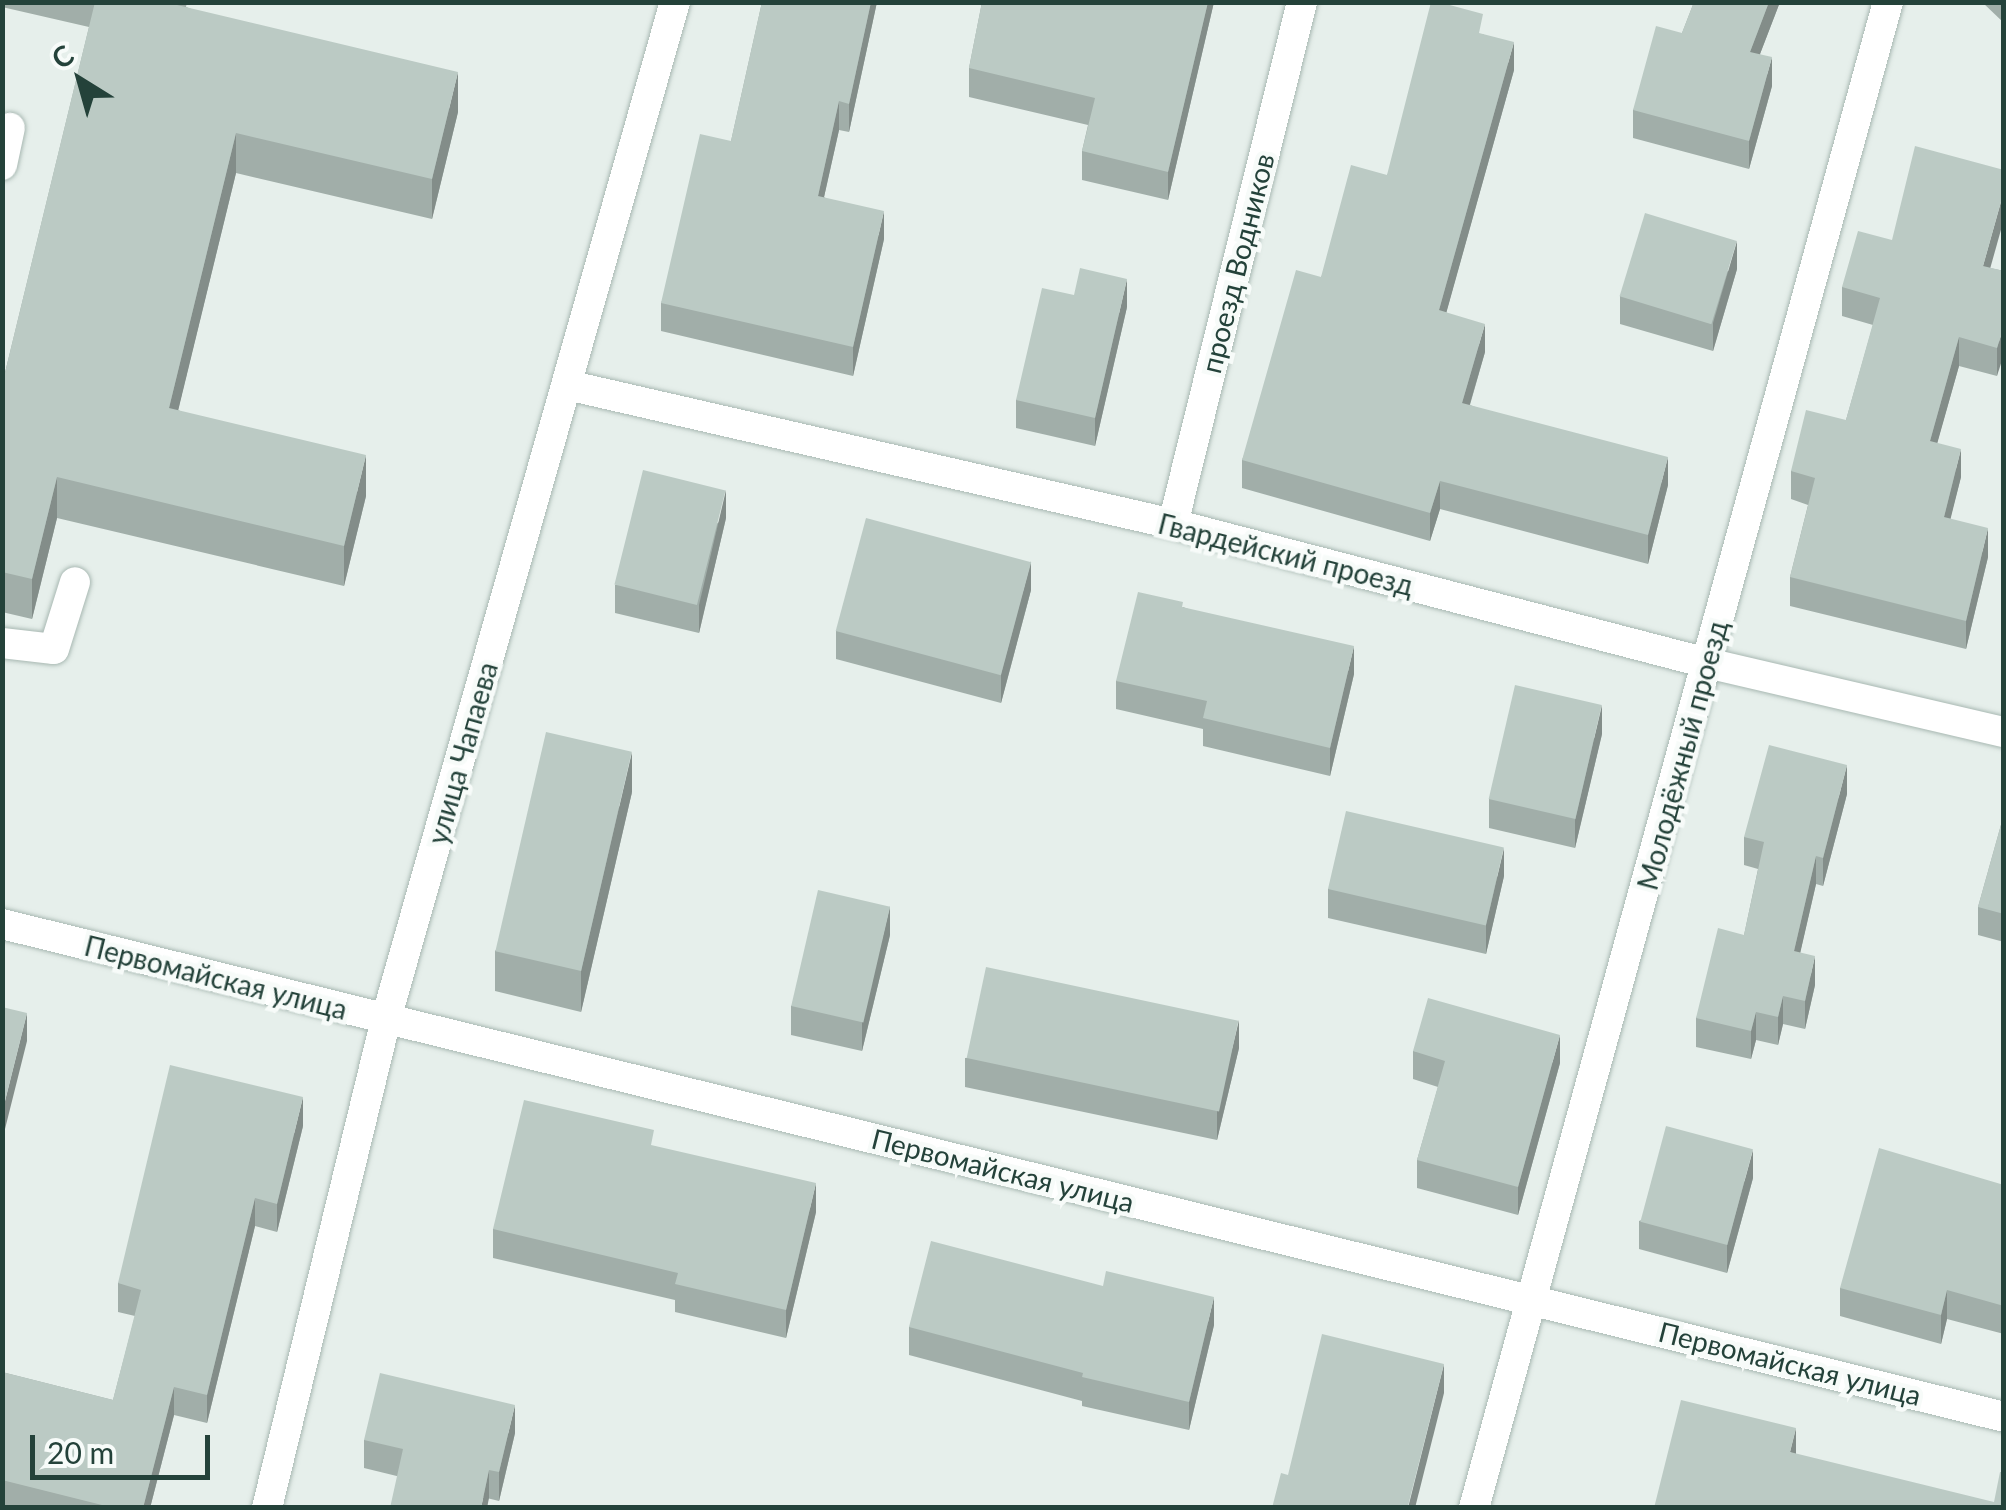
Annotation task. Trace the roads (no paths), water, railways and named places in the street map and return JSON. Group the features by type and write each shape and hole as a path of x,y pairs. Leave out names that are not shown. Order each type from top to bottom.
{"street":[{"name":"улица Чапаева","path":"267,1508 386,1019 674,2"},
{"name":"проезд Водников","path":"1173,524 1302,2"},
{"name":"Молодёжный проезд","path":"1474,1508 1888,2"},
{"path":"2,165 10,128"},
{"name":"Гвардейский проезд","path":"567,384 1173,524 1707,663 2004,732"},
{"path":"2,643 54,649 75,582"},
{"name":"Первомайская улица","path":"2,924 2004,1417"}]}
